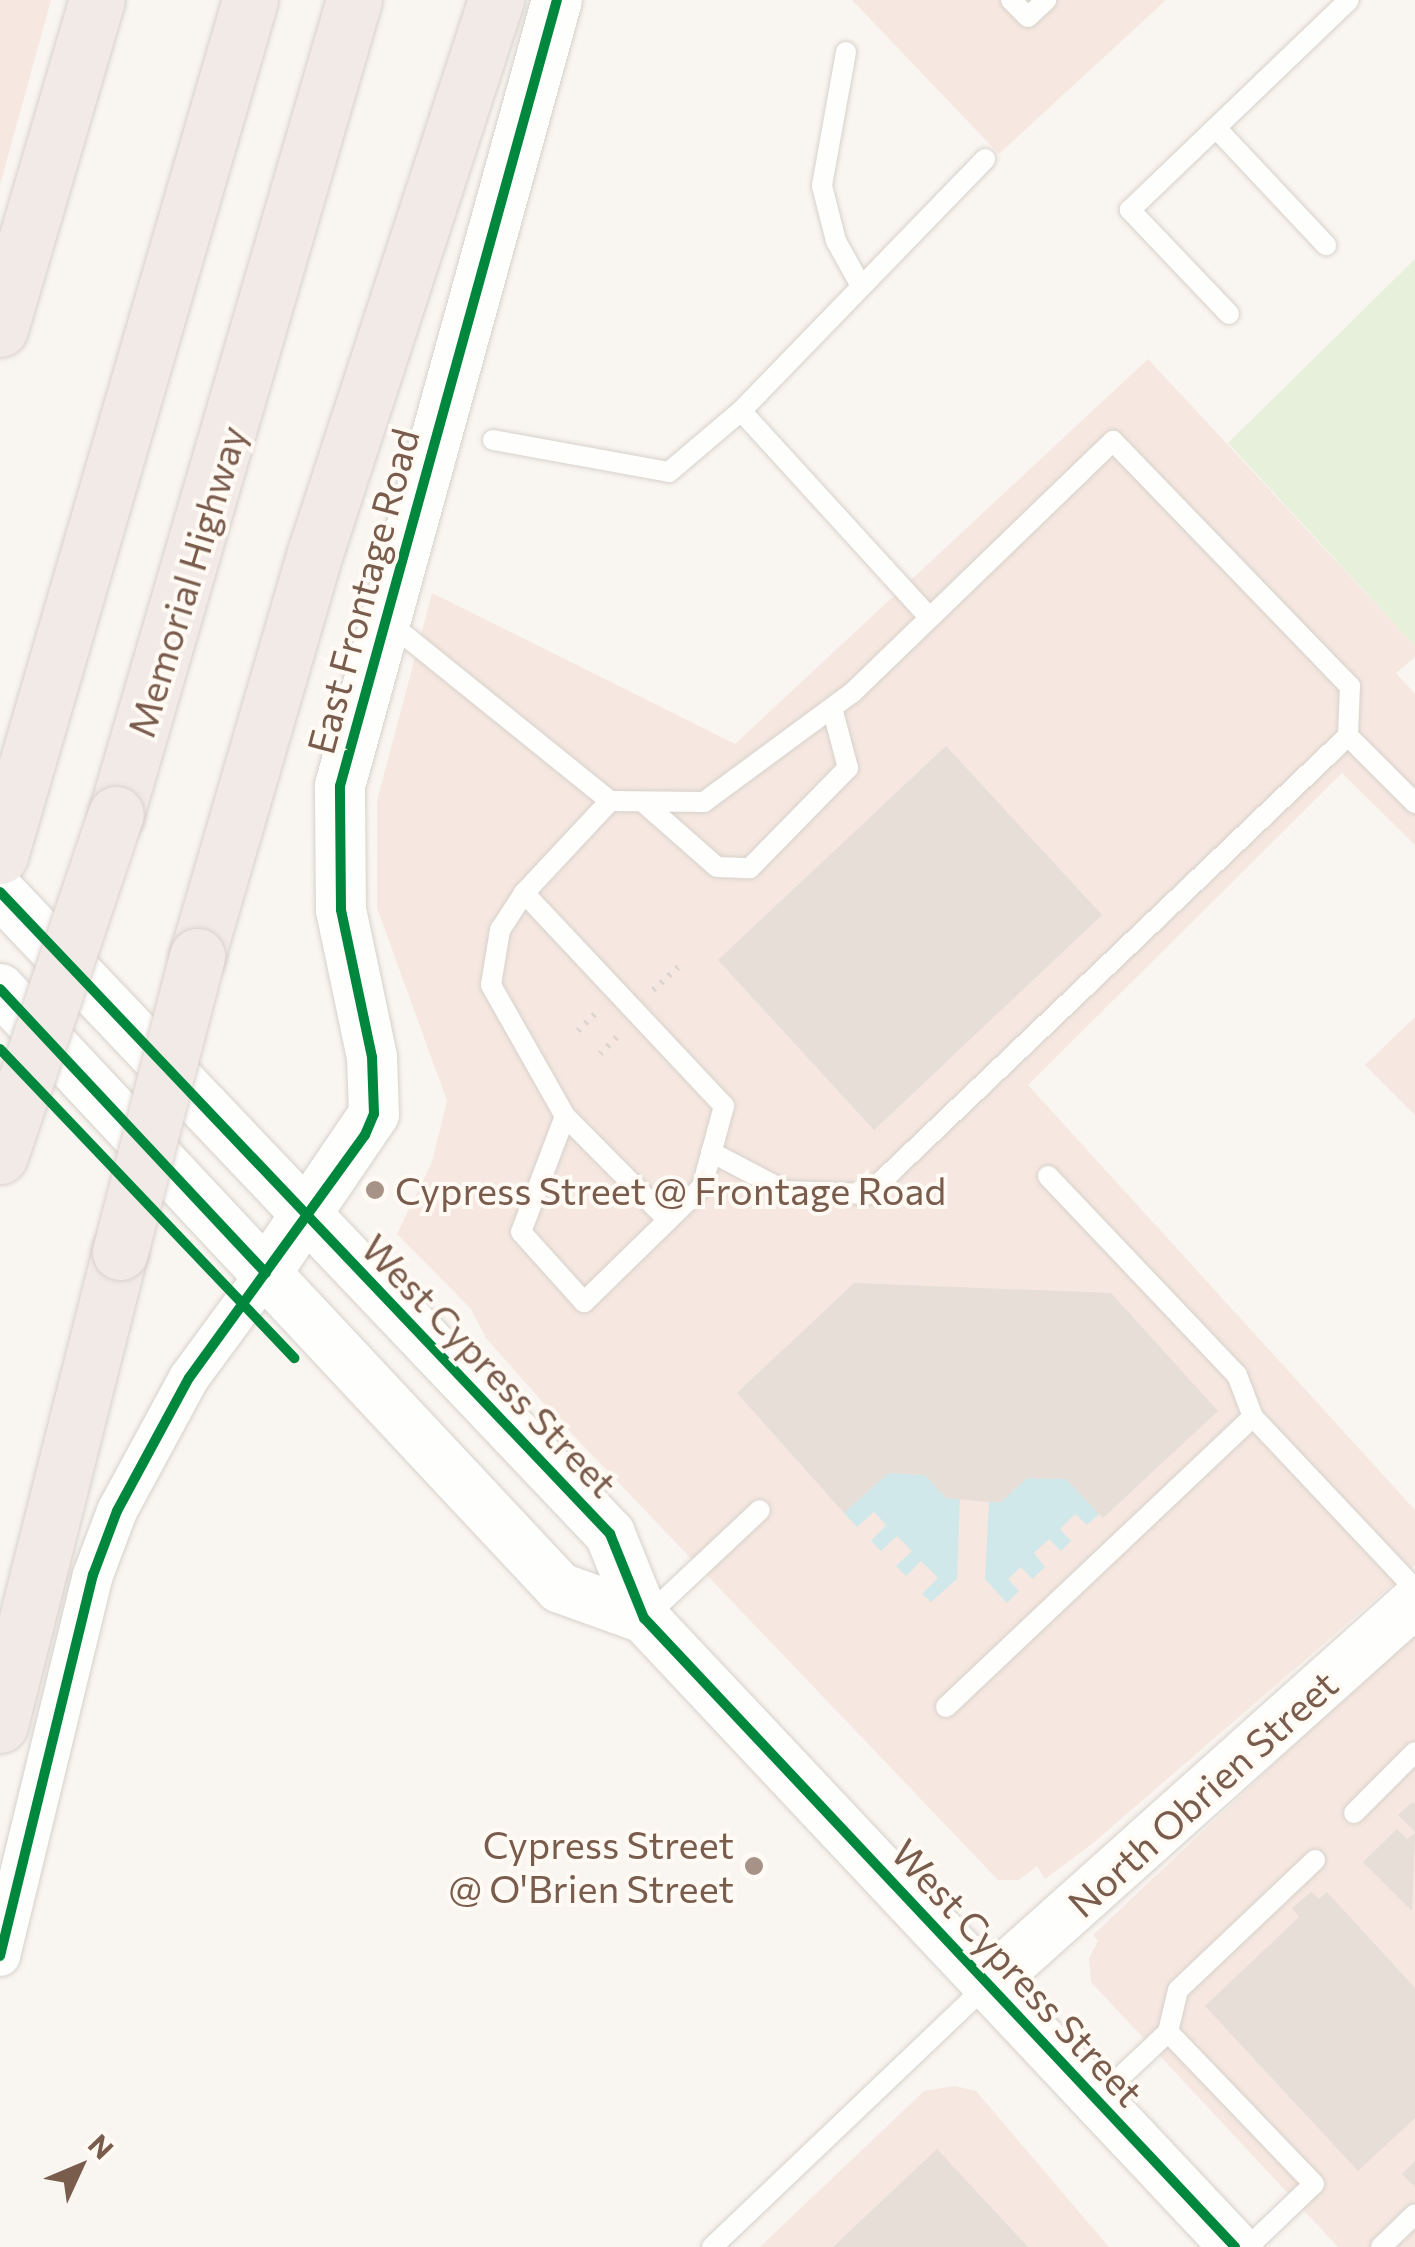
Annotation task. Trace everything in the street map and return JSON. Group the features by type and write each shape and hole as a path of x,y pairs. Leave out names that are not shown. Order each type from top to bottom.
{"highway":[{"path":"0,328 97,0"},
{"path":"0,856 250,0"},
{"name":"Memorial Highway","path":"0,1156 116,814 354,0"},
{"path":"0,1725 197,956 316,550 496,0"}],"street":[{"name":"East Frontage Road","path":"0,1956 99,1559 145,1450 374,1114 376,1085 341,910 336,838 344,770 557,0"},
{"name":"West Cypress Street","path":"0,892 610,1534 644,1618 1235,2247"},
{"name":"West Cypress Street","path":"0,989 560,1588 644,1618"},
{"name":"North Obrien Street","path":"988,1984 1415,1602"}],"lane":[{"path":"1011,0 1028,18 1046,0"},
{"path":"1229,314 1130,210 1349,0"},
{"path":"846,52 822,186 836,241 861,286"},
{"path":"1216,128 1326,245"},
{"path":"493,440 669,472 741,410 985,159"},
{"path":"741,410 930,618"},
{"path":"384,620 610,801 704,802 832,708 1112,441 1350,686 1348,736 868,1194 784,1191 712,1152"},
{"path":"643,802 718,867 750,868 848,768 832,708"},
{"path":"1348,736 1415,803"},
{"path":"610,801 524,893 500,930 491,985 565,1116 668,1220"},
{"path":"524,893 724,1106 702,1187 584,1302 522,1232 565,1116"},
{"path":"1048,1176 1236,1375 1253,1417 1415,1589"},
{"path":"946,1707 1253,1417"},
{"path":"644,1618 760,1510"},
{"path":"1354,1813 1415,1752"},
{"path":"1096,2100 1168,2032 1178,1990 1315,1860"},
{"path":"712,2247 988,1984"},
{"path":"1168,2032 1314,2184 1248,2247"},
{"path":"1381,2247 1414,2214"}],"path":[{"path":"653,990 681,964"},
{"path":"578,1031 602,1007"},
{"path":"600,1054 624,1030"}],"shaded area":[{"path":"0,0 51,0 0,185"},
{"path":"852,0 1166,0 999,154"},
{"path":"1148,359 1415,646 1415,657 1396,673 1415,694 1415,845 1342,773 1028,1085 1415,1510 1415,1565 1092,1844 1045,1879 1037,1866 1019,1880 998,1880 553,1414 486,1338 471,1309 397,1234 432,1162 447,1101 377,908 377,801 432,593 735,744"},
{"path":"1415,1017 1415,1115 1365,1065"},
{"path":"1415,1631 1415,2247 1338,2247 1091,1982 1089,1958 1098,1941 1093,1935"},
{"path":"955,2086 976,2091 1109,2247 760,2247 924,2091"}],"green space":[{"path":"1415,259 1415,646 1228,443"}],"water":[{"path":"888,1473 925,1475 946,1498 960,1499 957,1579 931,1602 922,1594 938,1578 921,1561 906,1576 896,1566 912,1551 897,1536 881,1551 871,1541 886,1525 874,1512 857,1527 844,1513"},
{"path":"1027,1478 1066,1479 1099,1514 1087,1525 1075,1514 1060,1529 1071,1541 1061,1551 1049,1539 1034,1553 1045,1567 1032,1579 1021,1567 1008,1579 1019,1591 1007,1603 985,1579 989,1502 1001,1502"}],"building":[{"path":"946,746 1102,915 874,1130 718,960"},
{"path":"854,1283 1111,1293 1218,1411 1103,1518 1066,1479 1027,1478 1001,1502 989,1502 946,1498 925,1475 888,1473 844,1513 737,1393"},
{"path":"1412,1802 1415,1804 1415,1832 1398,1815"},
{"path":"1397,1829 1407,1839 1415,1833 1412,1911 1363,1862"},
{"path":"1311,1892 1319,1899 1327,1892 1415,1988 1415,2118 1358,2171 1205,2006 1299,1917 1292,1908"},
{"path":"937,2149 1028,2247 833,2247"},
{"path":"1415,2161 1415,2187 1402,2174"}],"cycle path":[{"path":"0,1956 93,1575 117,1511 189,1378 365,1135 374,1114 372,1057 341,910 340,786 557,0"},
{"path":"0,892 610,1534 644,1618 1235,2247"},
{"path":"0,989 266,1273"},
{"path":"0,1049 294,1358"}],"place":[{"name":"Cypress Street @ Frontage Road","path":"375,1190"},
{"name":"Cypress Street @ O'Brien Street","path":"754,1866"}]}
